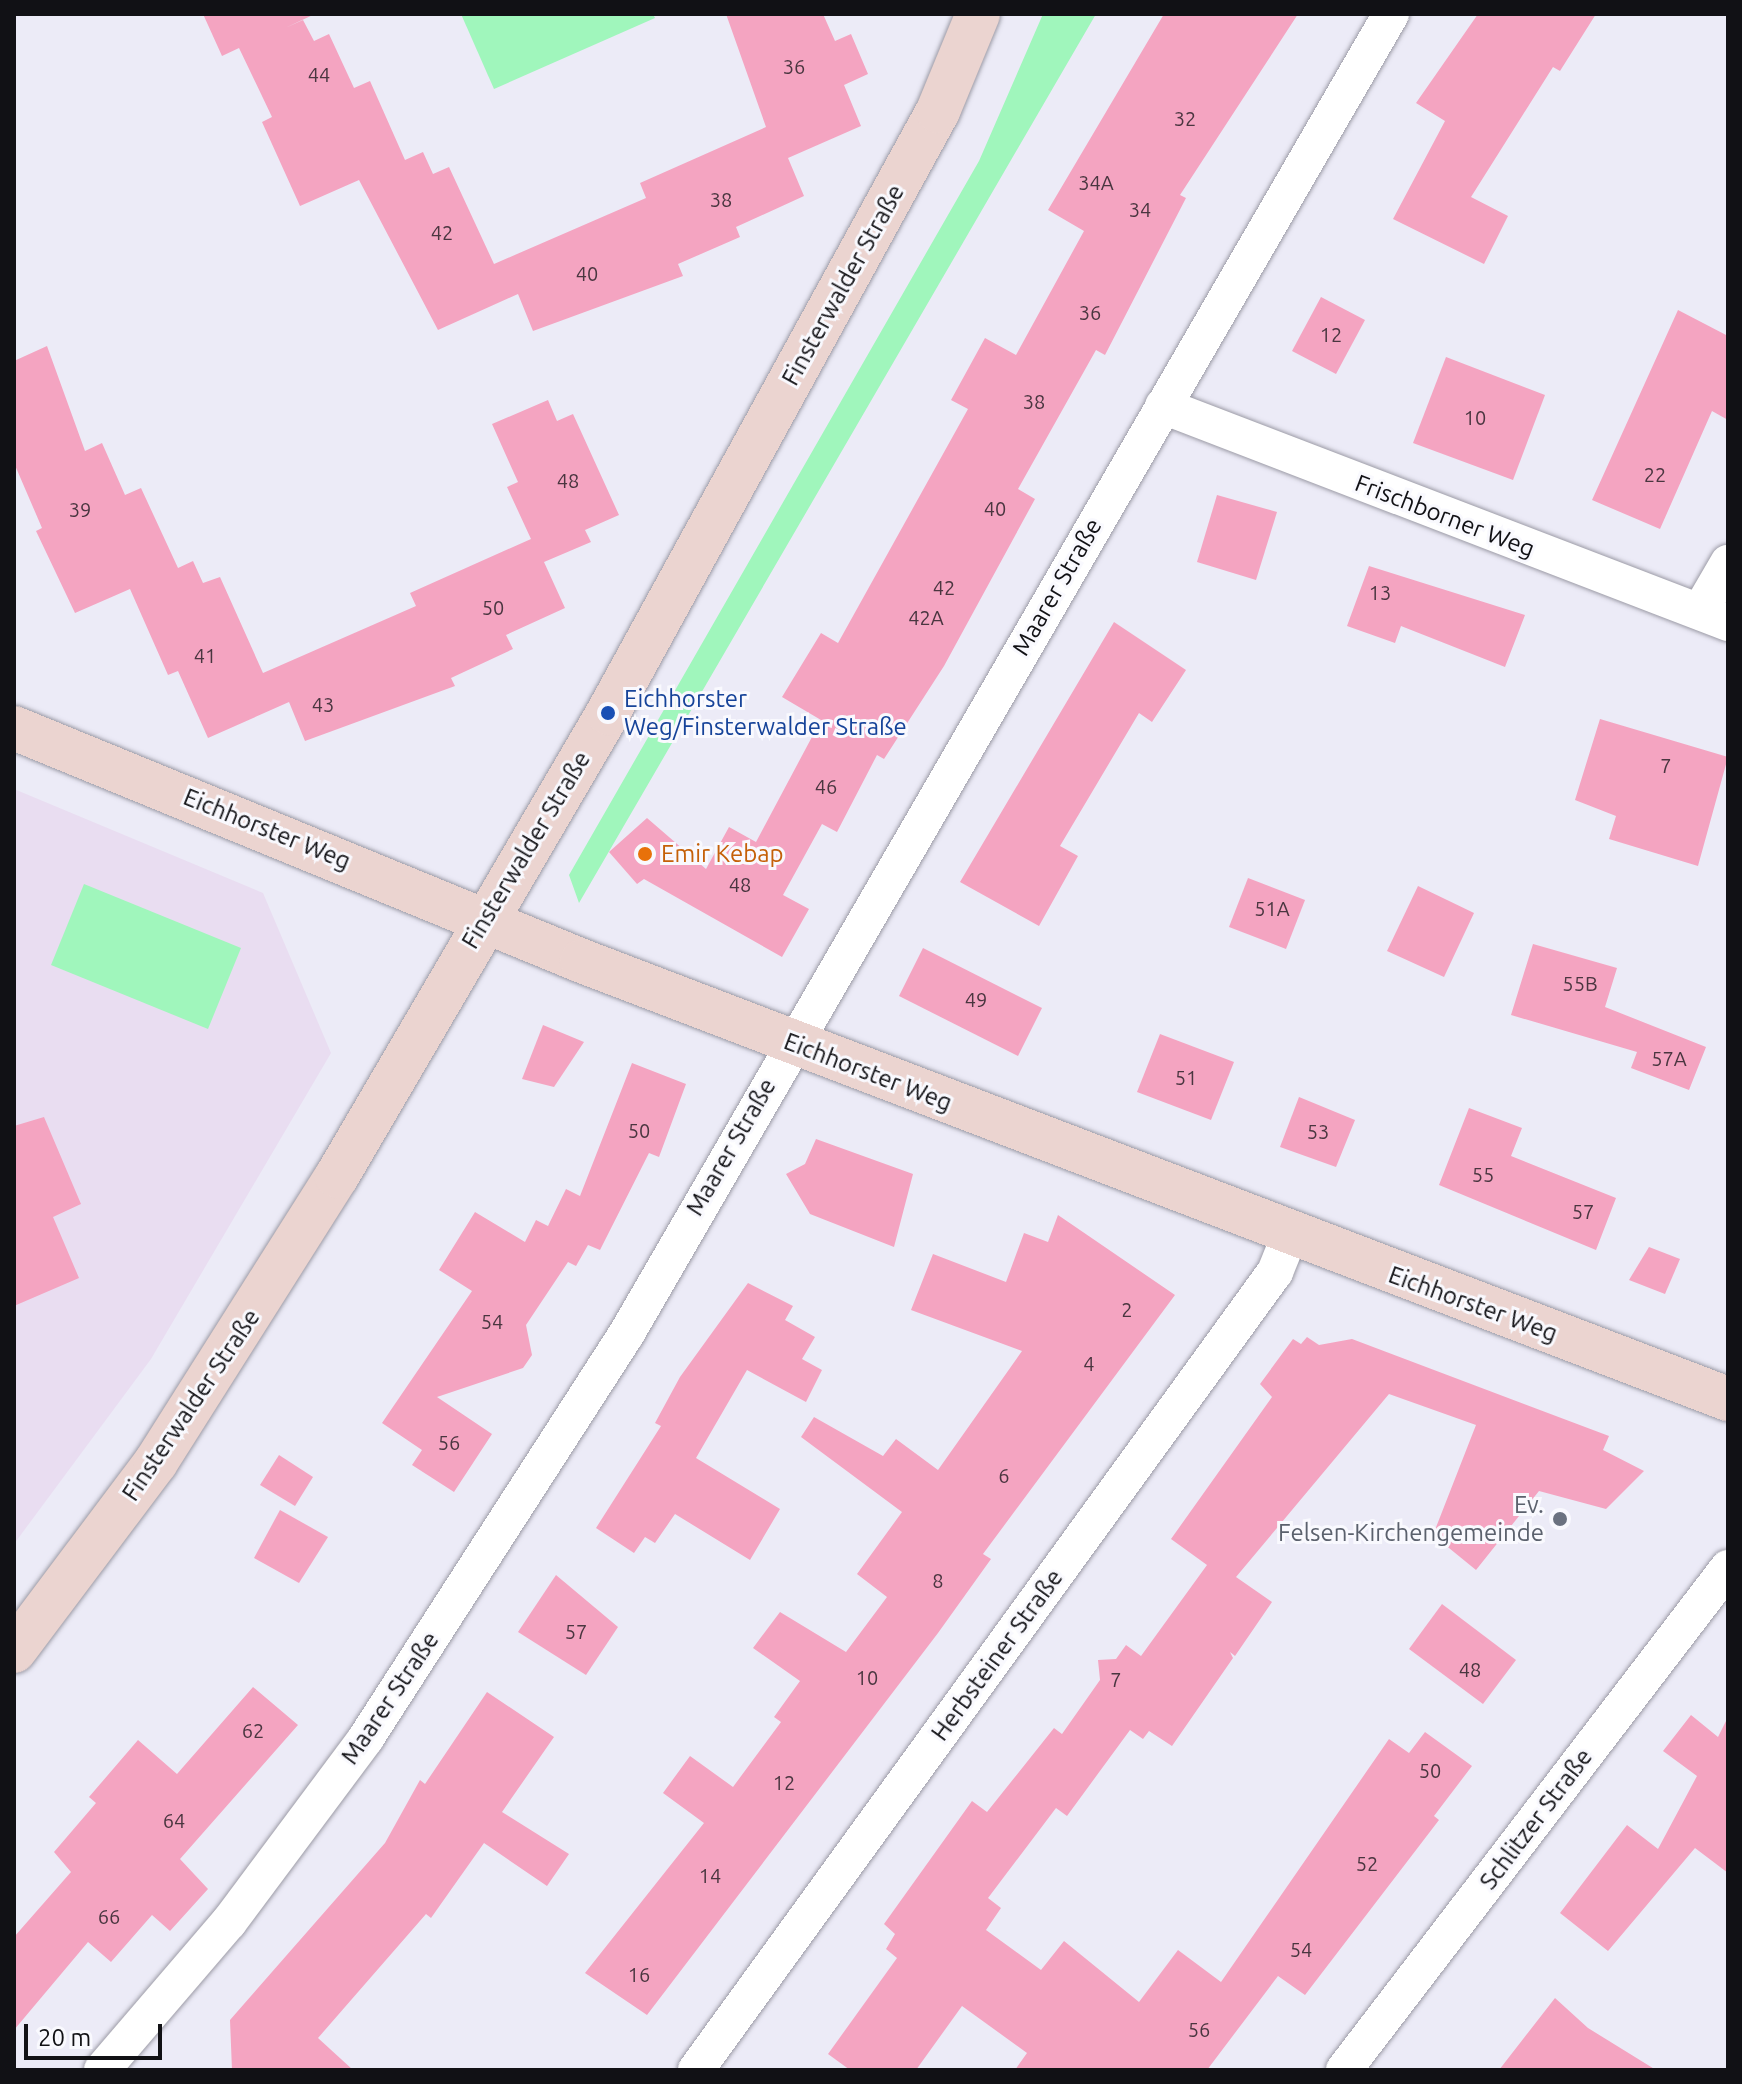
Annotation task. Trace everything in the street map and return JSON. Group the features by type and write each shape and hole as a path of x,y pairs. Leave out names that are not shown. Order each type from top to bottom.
{"street":[{"name":"Finsterwalder Straße","path":"14,1651 218,1371 483,918 608,713 938,111 978,14"},
{"name":"Maarer Straße","path":"102,2070 229,1922 366,1738 627,1333 791,1042 1391,14"},
{"name":"Frischborner Weg","path":"1163,406 1714,617"},
{"path":"1714,617 1728,563"},
{"name":"Eichhorster Weg","path":"14,728 791,1042 1290,1235 1728,1399"},
{"name":"Herbsteiner Straße","path":"696,2070 1275,1272 1290,1235"},
{"name":"Schlitzer Straße","path":"1344,2070 1728,1568"}],"shaded area":[{"path":"14,789 263,893 331,1053 151,1359 14,1544"}],"green space":[{"path":"461,14 653,14 655,18 494,89"},
{"path":"1043,14 1096,14 579,903 569,875 979,161"},
{"path":"84,884 241,948 208,1029 51,965"}],"building":[{"path":"203,14 315,14 285,28 303,20 314,41 329,34 354,88 370,81 405,160 423,152 433,174 449,167 494,264 646,198 640,183 766,127 726,14 823,14 835,41 851,34 868,74 844,85 861,126 788,158 804,196 736,227 740,237 678,264 683,276 533,331 518,294 438,330 359,180 300,206 262,122 272,117 239,48 222,56"},
{"path":"1164,14 1298,14 1180,195 1186,198 1105,355 1096,350 1018,489 1035,499 944,666 884,759 877,755 837,832 822,824 783,895 809,909 782,957 644,879 637,884 609,852 647,818 706,869 729,827 756,842 821,720 782,697 821,633 838,643 968,409 951,400 985,338 1016,355 1084,231 1048,210"},
{"path":"1478,14 1596,14 1560,71 1553,67 1471,197 1508,216 1484,264 1393,219 1445,121 1416,103"},
{"path":"1321,297 1365,320 1336,374 1292,351"},
{"path":"1678,310 1728,336 1728,420 1712,411 1660,529 1592,500"},
{"path":"47,346 85,451 102,443 125,495 141,488 178,568 193,561 203,583 220,577 263,673 416,606 410,593 531,539 507,487 518,482 492,424 548,400 557,421 573,414 619,515 585,530 591,542 544,562 565,608 506,635 513,649 451,678 455,686 305,741 289,702 208,738 178,671 168,675 130,589 75,613 36,531 42,528 14,463 14,361"},
{"path":"1446,357 1545,395 1513,480 1413,443"},
{"path":"1217,495 1277,512 1256,580 1197,562"},
{"path":"1369,566 1525,615 1505,667 1401,626 1395,643 1347,626"},
{"path":"1114,622 1186,670 1152,722 1139,713 1060,846 1078,856 1039,926 960,882"},
{"path":"1600,719 1728,757 1698,866 1609,839 1616,816 1575,800"},
{"path":"1248,878 1305,900 1286,949 1229,927"},
{"path":"1418,886 1474,913 1444,977 1387,951"},
{"path":"1533,944 1617,968 1605,1007 1706,1047 1689,1090 1631,1068 1637,1052 1511,1015"},
{"path":"923,948 1042,1008 1018,1056 899,996"},
{"path":"543,1025 584,1042 554,1087 522,1079"},
{"path":"1160,1034 1234,1062 1211,1120 1137,1092"},
{"path":"632,1063 686,1084 659,1157 649,1153 600,1250 588,1245 576,1266 568,1262 526,1325 532,1355 523,1368 437,1397 492,1434 454,1492 412,1465 422,1450 382,1423 472,1291 439,1270 475,1212 525,1242 536,1220 548,1226 566,1189 580,1196"},
{"path":"1299,1097 1355,1120 1336,1167 1280,1147"},
{"path":"1469,1108 1522,1128 1511,1156 1616,1198 1596,1250 1439,1185"},
{"path":"44,1117 81,1204 53,1217 79,1278 14,1306 14,1126"},
{"path":"816,1139 913,1174 894,1247 810,1214 786,1174 805,1164"},
{"path":"1058,1215 1175,1295 983,1554 991,1559 938,1633 647,2015 585,1973 704,1823 663,1793 690,1756 733,1787 781,1722 774,1717 800,1681 753,1648 780,1612 846,1652 887,1597 857,1574 902,1512 801,1437 814,1417 883,1456 896,1439 938,1470 1022,1351 911,1310 933,1254 1006,1282 1024,1233 1048,1242"},
{"path":"1649,1247 1680,1259 1665,1294 1629,1280"},
{"path":"748,1283 793,1306 785,1320 815,1337 802,1359 822,1370 806,1402 747,1370 696,1458 780,1509 750,1560 675,1514 655,1543 645,1537 634,1553 596,1528 661,1426 655,1423 680,1377"},
{"path":"1307,1337 1319,1345 1352,1339 1609,1436 1603,1450 1644,1471 1606,1509 1539,1491 1476,1570 1433,1535 1476,1425 1389,1394 1236,1577 1272,1602 1235,1656 1230,1652 1233,1658 1172,1746 1149,1731 1143,1739 1130,1730 1067,1816 1056,1808 988,1898 1001,1908 986,1930 1041,1970 1064,1941 1139,2002 1178,1950 1221,1982 1389,1739 1409,1753 1425,1732 1472,1766 1434,1816 1439,1820 1305,1995 1278,1976 1207,2070 1015,2070 1027,2053 962,2006 916,2070 850,2070 828,2054 897,1958 886,1949 895,1934 884,1924 972,1801 987,1812 1054,1728 1062,1734 1100,1680 1098,1660 1116,1659 1126,1645 1141,1656 1207,1565 1171,1539 1272,1397 1260,1384 1293,1339 1301,1344"},
{"path":"279,1455 313,1477 295,1506 260,1485"},
{"path":"280,1510 328,1537 299,1583 254,1558"},
{"path":"556,1575 618,1627 586,1675 518,1632"},
{"path":"1442,1604 1516,1660 1483,1704 1409,1649"},
{"path":"253,1687 298,1725 180,1859 208,1889 170,1931 152,1915 111,1962 88,1942 14,2030 14,1937 71,1872 54,1852 96,1803 89,1797 138,1740 177,1774"},
{"path":"487,1692 554,1737 502,1812 569,1854 547,1886 484,1843 431,1918 426,1914 318,2038 353,2070 232,2070 230,2020 385,1843 420,1780 425,1784"},
{"path":"1691,1715 1718,1737 1728,1717 1728,1873 1695,1848 1608,1951 1560,1913 1627,1825 1658,1849 1697,1776 1663,1751"},
{"path":"1555,1998 1588,2028 1656,2070 1499,2070"}],"place":[{"name":"Eichhorster Weg/Finsterwalder Straße","path":"608,713"},
{"name":"Emir Kebap","path":"645,854"},
{"name":"Ev. Felsen-Kirchengemeinde","path":"1560,1519"}]}
